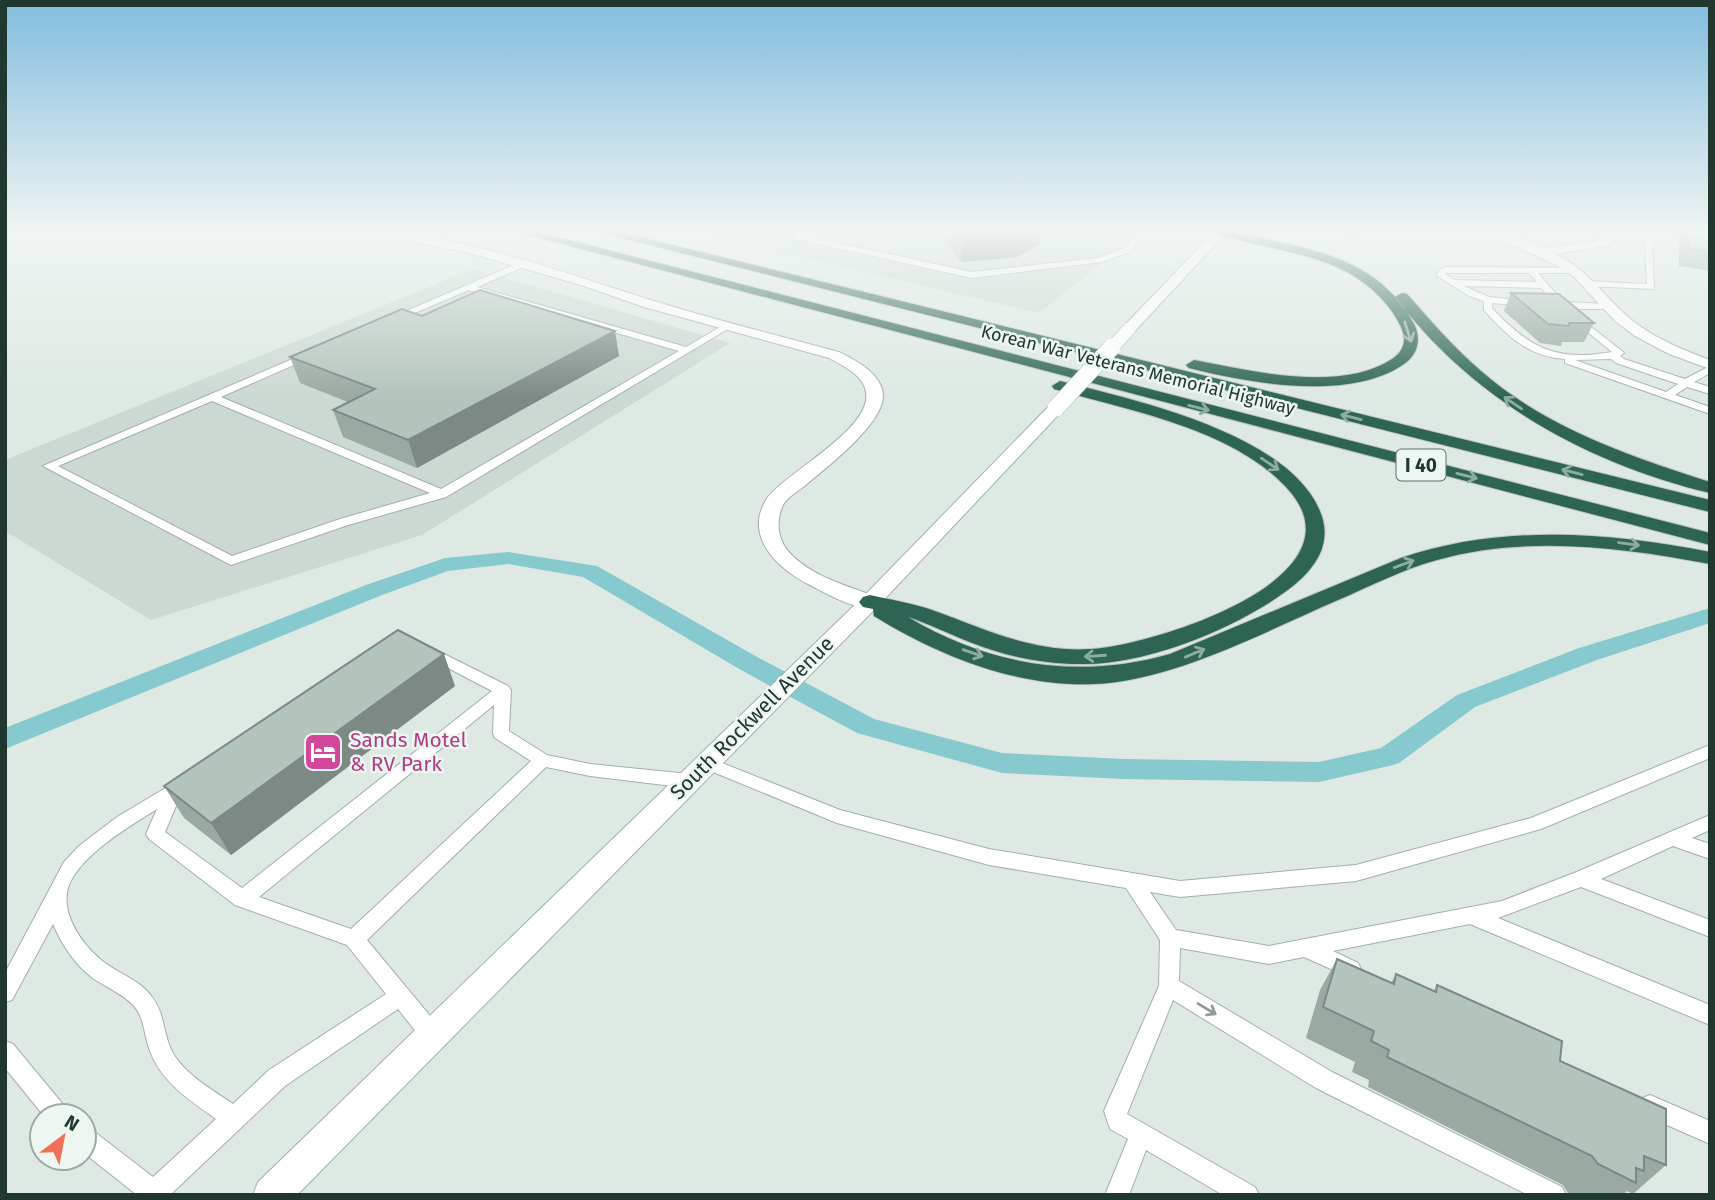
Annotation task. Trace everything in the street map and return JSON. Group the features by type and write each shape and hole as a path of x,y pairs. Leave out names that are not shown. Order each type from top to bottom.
{"highway":[{"name":"Korean War Veterans Memorial Highway","path":"732,286 1710,539"},
{"name":"Korean War Veterans Memorial Highway","path":"821,286 1710,506"},
{"path":"1026,337 1300,380 1368,376 1398,364 1406,356 1412,339 1406,322 1373,286"},
{"path":"1391,286 1472,372 1527,413 1618,457 1710,488"},
{"path":"852,317 1021,374 1199,429 1235,444 1261,458 1288,478 1307,503 1315,524 1316,540 1310,556 1301,569 1281,586 1257,601 1185,635 1133,652 1093,657 1033,653 983,639 921,614 870,602"},
{"path":"870,602 909,629 970,653 1037,672 1094,676 1150,668 1178,659 1407,563 1469,547 1506,542 1576,540 1658,548 1710,558"}],"street":[{"path":"596,286 834,355 855,367 869,382 875,397 872,409 844,442 775,501 769,512 768,531 777,551 792,568 818,582 870,602"},
{"name":"South Rockwell Avenue","path":"271,1195 870,602 1056,408 1168,286"},
{"path":"1590,286 1608,307 1637,332 1710,367"}],"lane":[{"path":"1457,286 1474,298 1488,302 1536,304"},
{"path":"1545,286 1560,305 1619,352 1613,356 1561,358"},
{"path":"1630,286 1651,286"},
{"path":"382,324 469,287 686,350"},
{"path":"1488,302 1487,308 1513,337 1533,350 1710,411"},
{"path":"1548,304 1608,307"},
{"path":"321,350 49,466 231,562 344,522 442,494 729,326"},
{"path":"1613,356 1619,361 1710,391"},
{"path":"1667,396 1710,367"},
{"path":"212,397 442,494"},
{"path":"421,647 503,690"},
{"path":"503,690 501,734 543,760 590,770 698,772 850,819 989,857 1180,889 1356,873 1535,824 1710,751"},
{"path":"242,899 503,690"},
{"path":"354,939 543,760"},
{"path":"5,993 57,897 69,868 98,840 197,775"},
{"path":"174,790 155,834 242,899 354,939 432,1035"},
{"path":"1170,938 1269,955 1472,916 1503,909 1581,879 1710,822"},
{"path":"1673,839 1710,852"},
{"path":"1581,879 1710,929"},
{"path":"1132,881 1170,938 1169,986 1115,1111 1118,1121 1247,1195"},
{"path":"57,897 64,931 89,963 132,990 147,1006 164,1060 197,1091 234,1118"},
{"path":"1472,916 1710,1016"},
{"path":"1305,948 1368,977"},
{"path":"1169,986 1324,1080 1554,1195"},
{"path":"98,1149 153,1194 277,1078 400,996"},
{"path":"5,1051 47,1102"},
{"path":"1634,1098 1710,1133"},
{"path":"1118,1195 1141,1135"}],"shaded area":[{"path":"431,286 532,286 730,343 422,535 151,620 5,531 5,460"},
{"path":"924,286 1073,286 1039,313"}],"building":[{"path":"480,290 615,331 408,440 333,410 375,389 290,357 402,309 422,316"},
{"path":"1511,293 1559,294 1594,323 1569,323 1569,326 1548,324"},
{"path":"398,630 444,654 211,823 164,786"},
{"path":"1337,959 1394,984 1396,974 1436,992 1437,985 1562,1041 1560,1061 1666,1109 1666,1165 1644,1156 1644,1171 1636,1168 1636,1183 1598,1164 1592,1156 1387,1057 1389,1050 1371,1041 1374,1031 1323,1007"}],"waterway":[{"path":"5,739 374,590 445,565 508,558 589,571 750,664 866,726 1002,763 1124,769 1319,772 1389,756 1466,701 1588,654 1710,615"}],"place":[{"name":"Sands Motel & RV Park","path":"323,752"}]}
